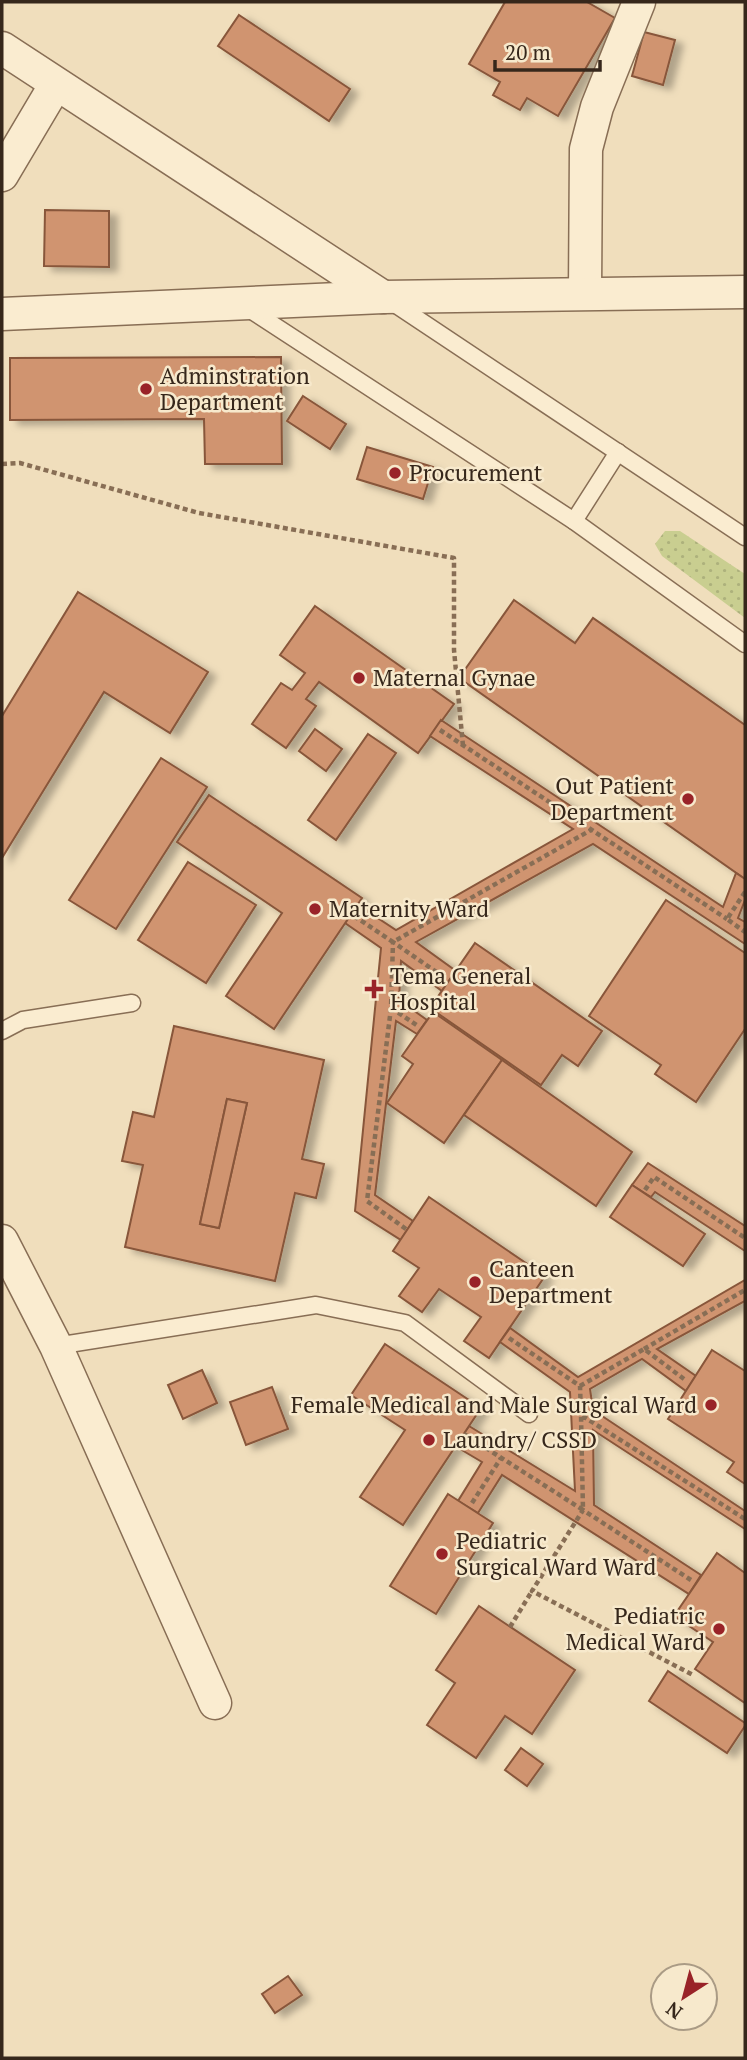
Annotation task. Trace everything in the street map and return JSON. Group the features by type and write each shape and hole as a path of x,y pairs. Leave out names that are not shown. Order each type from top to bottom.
{"street":[{"path":"585,293 586,149 597,107 639,2"},
{"path":"2,48 383,297"},
{"path":"2,175 56,84"},
{"path":"2,314 383,297 745,292"},
{"path":"2,1241 56,1346 215,1703"}],"lane":[{"path":"383,297 745,537"},
{"path":"241,303 574,521 745,644"},
{"path":"574,521 618,453"},
{"path":"2,1031 23,1020 132,1003"},
{"path":"56,1346 316,1305 405,1322 529,1414"}],"path":[{"path":"2,464 20,463 199,513 454,558 454,650 463,746"},
{"path":"440,730 745,932"},
{"path":"393,942 591,830"},
{"path":"727,919 745,892"},
{"path":"354,916 445,978"},
{"path":"393,942 391,1008 367,1201 406,1229"},
{"path":"391,1008 418,1026"},
{"path":"645,1190 654,1177 745,1238"},
{"path":"580,1386 745,1290"},
{"path":"509,1338 580,1386"},
{"path":"644,1349 684,1379"},
{"path":"510,1627 583,1510 580,1386"},
{"path":"581,1415 745,1519"},
{"path":"464,1434 691,1580"},
{"path":"471,1503 501,1458"},
{"path":"532,1591 693,1675"}],"green space":[{"path":"665,531 680,531 745,574 745,618 662,556 655,544"}],"building":[{"path":"505,2 587,2 615,18 558,116 527,98 520,110 493,95 500,82 469,64"},
{"path":"239,15 350,89 329,121 218,46"},
{"path":"644,32 675,40 663,85 632,76"},
{"path":"45,210 109,211 109,267 44,266"},
{"name":"Adminstration Department","path":"281,357 282,464 205,464 204,419 10,420 10,358"},
{"path":"303,396 346,424 330,449 287,421"},
{"name":"Procurement","path":"367,447 433,467 423,499 357,479"},
{"path":"78,592 208,672 170,733 104,692 2,858 2,716"},
{"name":"Out Patient Department","path":"514,600 575,643 593,618 745,725 745,879 459,678"},
{"name":"Maternal Gynae","path":"315,606 454,704 418,753 319,682 306,699 316,706 286,748 252,724 281,683 292,690 305,673 280,655"},
{"path":"441,720 723,907 736,873 745,879 745,900 738,918 745,922 745,944 593,844 416,942 456,971 442,991 401,961 399,1000 427,1020 417,1034 396,1021 375,1195 413,1221 401,1240 355,1211 381,948 345,923 358,905 396,930 573,829 430,736"},
{"path":"315,729 342,749 326,771 299,751"},
{"path":"368,734 396,753 336,840 308,820"},
{"path":"161,758 207,787 116,929 69,900"},
{"name":"Maternity Ward","path":"209,795 362,898 274,1029 226,996 282,913 177,842"},
{"path":"188,862 256,905 206,983 138,940"},
{"path":"666,900 745,953 745,1029 696,1102 655,1074 661,1065 589,1016"},
{"path":"475,943 602,1031 578,1066 562,1055 541,1085 430,1008"},
{"path":"433,1012 502,1060 444,1143 387,1103 413,1064 402,1056"},
{"path":"174,1026 324,1060 302,1159 324,1164 316,1198 295,1193 275,1281 125,1247 143,1165 122,1161 133,1112 154,1117","holes":["227,1099 247,1103 219,1228 200,1224"]},
{"path":"502,1060 632,1152 596,1206 464,1115"},
{"path":"227,1099 247,1103 219,1228 200,1224"},
{"path":"648,1163 745,1226 745,1251 655,1192 651,1197 632,1185"},
{"path":"632,1185 705,1234 683,1266 610,1217"},
{"name":"Canteen Department","path":"429,1197 545,1276 489,1358 464,1341 481,1317 439,1289 422,1312 399,1296 419,1268 393,1251"},
{"path":"745,1280 745,1301 657,1349 696,1376 686,1391 642,1359 590,1389 593,1410 745,1511 745,1529 593,1430 594,1505 701,1575 689,1594 502,1475 478,1513 458,1501 482,1462 455,1446 469,1426 575,1491 570,1392 500,1342 510,1328 578,1377"},
{"name":"Laundry/ CSSD","path":"385,1344 481,1408 403,1525 360,1497 405,1430 351,1395"},
{"name":"Female Medical and Male Surgical Ward","path":"712,1350 745,1371 745,1484 727,1472 734,1462 668,1419"},
{"path":"202,1370 217,1403 183,1419 168,1385"},
{"path":"272,1387 288,1429 246,1445 230,1402"},
{"name":"Pediatric Surgical Ward Ward","path":"448,1494 493,1523 436,1614 390,1586"},
{"name":"Pediatric Medical Ward","path":"717,1553 745,1573 745,1703 695,1669 713,1642 674,1616"},
{"path":"479,1606 575,1670 532,1734 505,1716 476,1758 427,1725 455,1683 436,1670"},
{"path":"668,1671 745,1723 727,1753 649,1701"},
{"path":"521,1748 543,1764 527,1786 505,1770"},
{"path":"288,1976 302,1995 275,2013 262,1994"}],"place":[{"name":"Adminstration Department","path":"146,389"},
{"name":"Procurement","path":"395,473"},
{"name":"Maternal Gynae","path":"359,678"},
{"name":"Out Patient Department","path":"688,799"},
{"name":"Maternity Ward","path":"315,909"},
{"name":"Tema General Hospital","path":"374,989"},
{"name":"Canteen Department","path":"475,1282"},
{"name":"Female Medical and Male Surgical Ward","path":"711,1405"},
{"name":"Laundry/ CSSD","path":"429,1440"},
{"name":"Pediatric Surgical Ward Ward","path":"442,1554"},
{"name":"Pediatric Medical Ward","path":"719,1629"}]}
